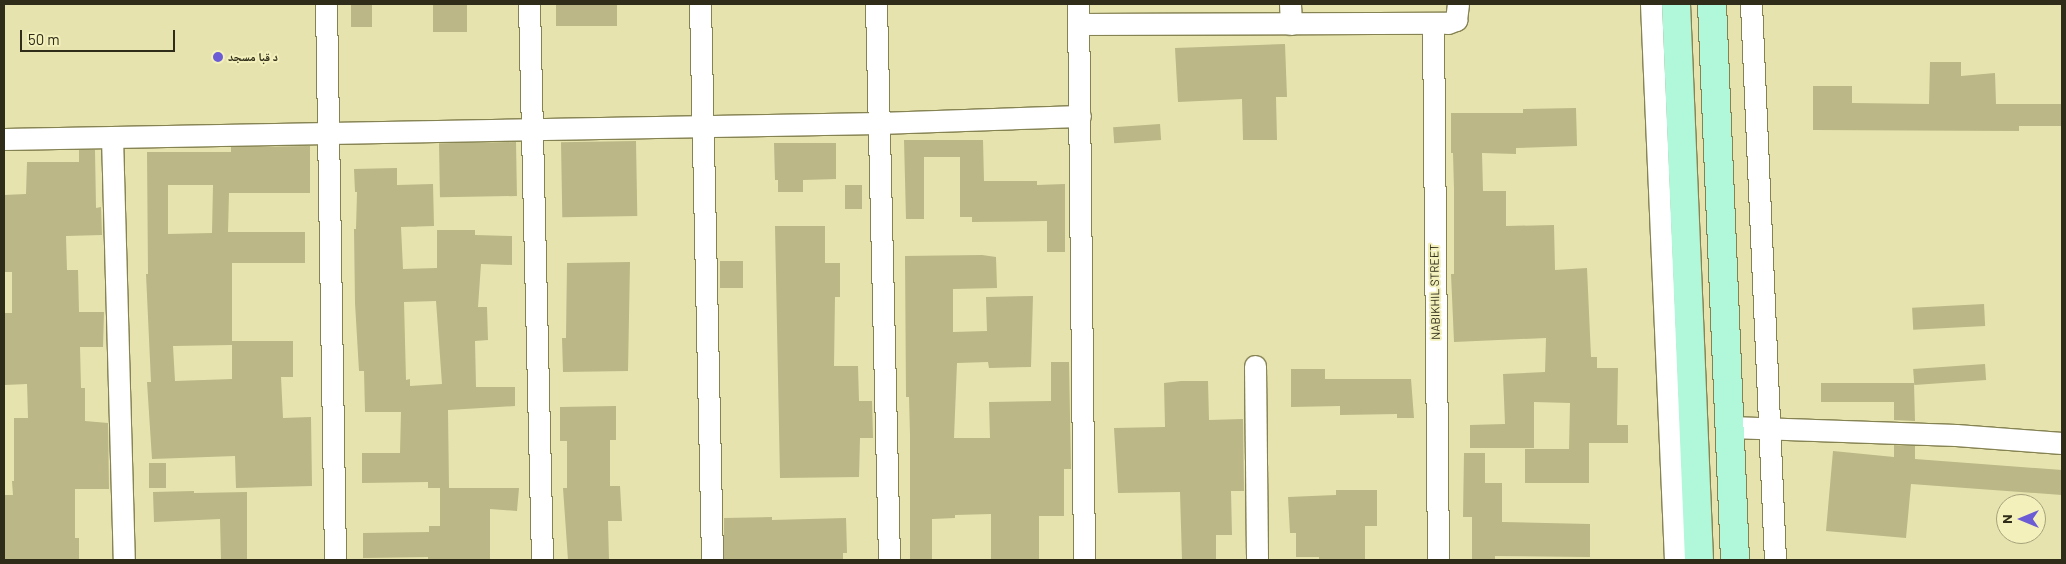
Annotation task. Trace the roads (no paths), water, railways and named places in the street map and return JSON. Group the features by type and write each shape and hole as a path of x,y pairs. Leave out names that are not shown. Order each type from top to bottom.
{"main road":[{"path":"1676,4 1700,560"},
{"path":"1712,4 1735,560"}],"street":[{"path":"326,4 335,560"},
{"path":"529,4 542,560"},
{"path":"700,4 712,560"},
{"path":"876,4 889,560"},
{"path":"1084,560 1078,14 1290,14 1433,23 1456,20 1458,4"},
{"path":"1651,4 1675,560"},
{"path":"1751,4 1775,560"},
{"name":"NABIKHIL STREET","path":"1433,23 1438,560"},
{"path":"4,139 531,127 879,123 1080,116"},
{"path":"112,136 124,560"},
{"path":"1255,366 1257,560"},
{"path":"1730,427 1956,435 2062,443"}],"place":[{"name":"د قبا مسجد","path":"218,57"}]}
